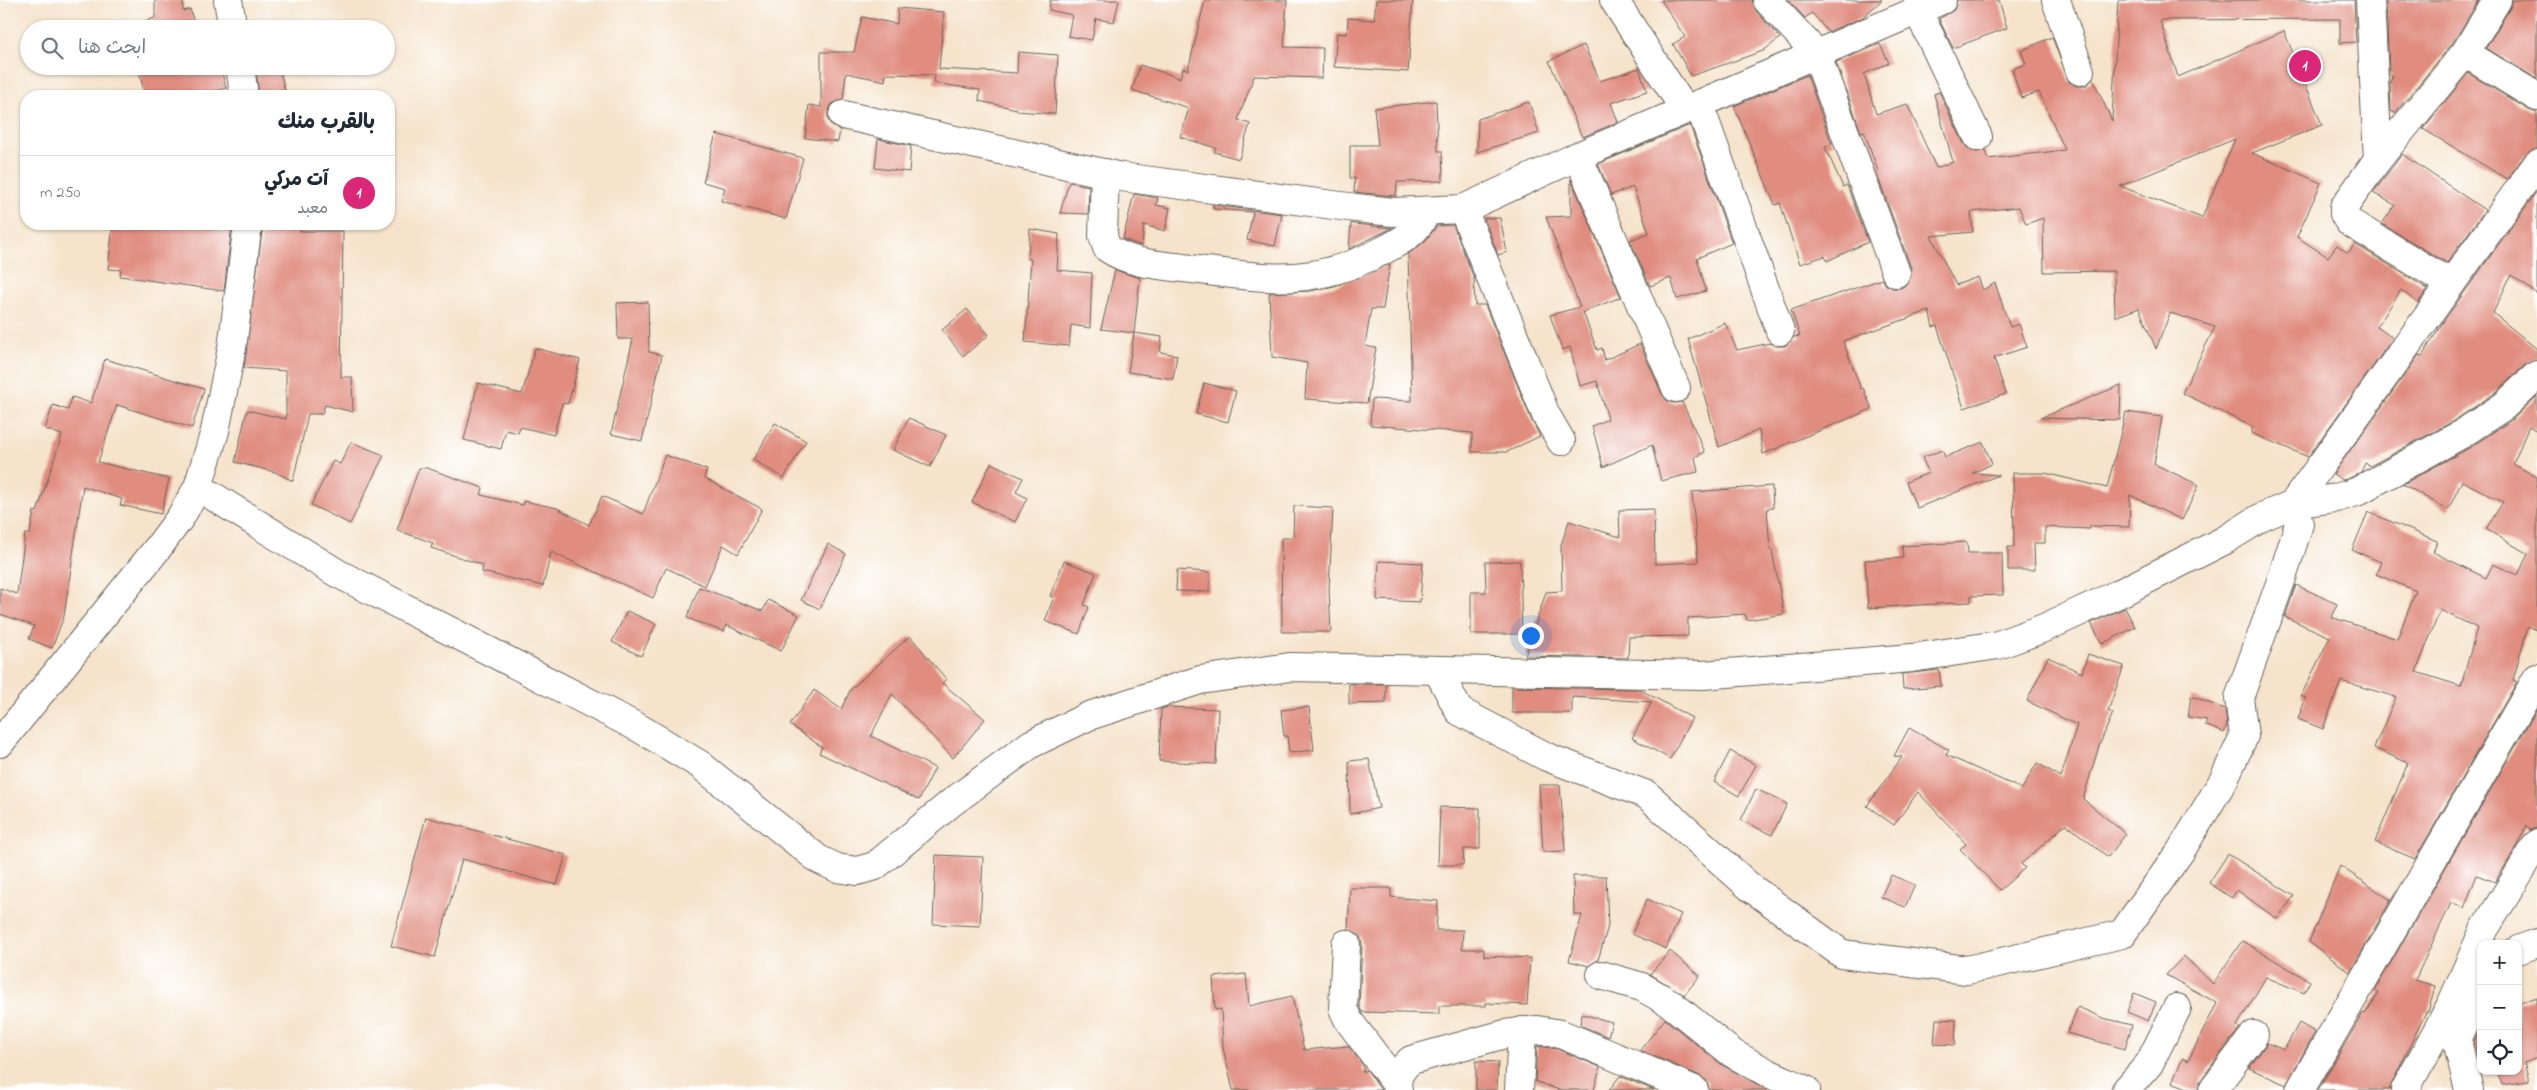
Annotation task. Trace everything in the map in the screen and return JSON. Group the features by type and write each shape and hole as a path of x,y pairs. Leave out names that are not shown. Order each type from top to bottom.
{"street":[{"path":"228,0 231,20"},
{"path":"1614,0 1692,107 1780,331"},
{"path":"1767,0 1816,53 1896,273"},
{"path":"2056,0 2080,71"},
{"path":"2370,0 2378,159"},
{"path":"2451,284 2345,218 2345,204 2378,159 2465,53 2497,0"},
{"path":"843,114 1105,173 1393,212 1463,209 1578,156 1930,6 1978,137"},
{"path":"2465,53 2537,97"},
{"path":"241,75 243,90"},
{"path":"1578,156 1676,388"},
{"path":"1438,671 1459,711 1547,757 1647,795 1750,887 1842,954 1967,970 2122,934 2180,852 2224,781 2244,736 2239,698 2282,578 2299,524 2294,504 2537,164"},
{"path":"1105,173 1103,236 1104,244 1112,252 1137,262 1264,278 1309,277 1360,262 1407,239 1417,229 1427,210"},
{"path":"1463,209 1546,415 1561,441"},
{"path":"0,743 157,549 180,518 198,487 215,431 232,348 247,230"},
{"path":"198,487 337,573 639,728 699,764 818,859 837,868 857,871 875,866 951,803 1031,744 1089,716 1200,680 1290,667 1703,675 1912,658 1998,645 2044,628 2120,593 2225,540 2262,516 2294,504 2336,498 2356,492 2460,435 2504,406 2537,374"},
{"path":"2300,1090 2537,678"},
{"path":"2405,1090 2451,1005 2484,930 2537,844"},
{"path":"2522,949 2537,943"},
{"path":"1346,944 1343,1009 1349,1021 1398,1087"},
{"path":"1602,975 1642,987 1670,1003 1732,1053 1768,1073 1806,1090"},
{"path":"2469,1090 2458,1038 2477,997"},
{"path":"2126,1090 2149,1064 2177,1008"},
{"path":"1398,1087 1400,1070 1411,1060 1522,1031 1537,1030 1561,1034 1694,1090"},
{"path":"1519,1090 1522,1031"},
{"path":"2213,1090 2254,1035"}],"building":[{"path":"155,0 183,0 183,11 190,9 193,20 148,20 155,18"},
{"path":"1050,0 1119,0 1114,22 1096,19 1092,40 1068,36 1072,15 1049,10"},
{"path":"1205,0 1287,0 1284,47 1323,48 1322,78 1254,76 1238,120 1250,124 1239,159 1214,152 1216,148 1180,137 1189,108 1132,90 1140,65 1180,78 1183,68 1188,70"},
{"path":"1376,0 1413,0 1408,72 1334,67 1337,33 1347,34 1348,18 1374,20"},
{"path":"1661,0 1752,0 1756,11 1780,38 1763,51 1691,76 1673,44 1685,37"},
{"path":"1788,0 1882,0 1863,17 1828,32 1812,13 1805,18"},
{"path":"1957,0 1999,0 2007,28 1953,48 1939,19 1954,10"},
{"path":"2118,0 2354,0 2356,42 2340,43 2340,19 2160,20 2178,77 2284,31 2322,125 2252,153 2321,183 2297,237 2328,257 2337,245 2348,253 2355,244 2428,289 2418,303 2401,290 2377,327 2393,338 2308,457 2251,433 2253,427 2182,393 2215,327 2170,313 2156,349 2139,308 2115,317 2114,271 2044,272 2043,218 2026,224 2019,207 1971,212 1973,232 1931,236 1956,285 1978,277 1983,290 1995,283 2010,327 2019,324 2027,347 1994,358 2006,394 1964,408 1937,326 1933,327 1929,311 1843,341 1861,389 1863,388 1872,409 1763,454 1759,430 1719,447 1688,339 1725,323 1737,350 1770,343 1777,346 1785,346 1794,337 1800,336 1791,310 1882,279 1886,285 1893,288 1901,288 1908,283 1911,276 1911,268 1876,172 1878,171 1864,131 1861,132 1836,62 1880,44 1889,63 1864,74 1876,114 1907,104 1936,168 1953,162 1934,94 1939,92 1964,144 1970,150 1976,152 1986,150 1988,159 2065,150 2039,92 2021,98 2012,69 2026,64 2021,51 2052,37 2069,82 2076,86 2085,86 2093,79 2112,121","holes":["2235,139 2202,218 2120,186"]},
{"path":"2386,0 2479,0 2452,44 2395,113 2391,111 2390,82 2393,75 2389,75"},
{"path":"2513,0 2537,0 2537,79 2486,48"},
{"path":"898,8 944,12 939,69 1017,73 1018,52 1058,55 1055,114 1017,111 1017,109 979,101 980,90 934,83 935,75 886,74 885,81 846,73 843,100 832,104 828,112 828,120 832,126 840,130 838,142 805,138 809,105 821,107 821,52 854,52 862,17 897,24"},
{"path":"1584,45 1600,81 1639,68 1647,91 1611,103 1618,122 1582,137 1549,61"},
{"path":"2468,73 2537,113 2537,149 2525,155 2507,179 2423,129"},
{"path":"140,75 222,75 226,88 219,90 144,90"},
{"path":"257,75 281,75 285,90 258,90"},
{"path":"1807,75 1832,144 1825,147 1843,187 1847,185 1868,242 1827,261 1825,256 1800,264 1780,203 1775,205 1734,106"},
{"path":"1436,101 1438,151 1442,151 1443,181 1397,182 1396,196 1354,192 1355,178 1350,178 1350,145 1378,145 1374,108"},
{"path":"1529,102 1539,133 1477,152 1478,119"},
{"path":"1690,125 1732,243 1697,258 1706,291 1677,299 1671,278 1650,286 1630,240 1649,233 1633,187 1611,195 1598,164"},
{"path":"716,134 803,158 786,219 721,201 725,188 703,182"},
{"path":"878,139 911,146 909,172 875,168"},
{"path":"2402,154 2485,210 2447,263 2382,224 2395,205 2373,193"},
{"path":"1571,179 1621,297 1583,312 1597,350 1602,348 1605,360 1640,344 1662,394 1667,401 1674,403 1682,402 1705,452 1695,457 1698,472 1661,481 1652,445 1603,467 1592,426 1608,419 1597,381 1580,386 1570,347 1562,350 1550,315 1580,307 1546,217 1571,216"},
{"path":"1069,182 1089,186 1088,214 1060,213"},
{"path":"2537,191 2537,294 2511,275 2493,313 2537,349 2537,360 2526,364 2494,394 2452,422 2370,466 2365,463 2361,472 2350,478 2343,480 2333,474 2419,355 2422,356 2443,322"},
{"path":"1134,194 1158,198 1156,205 1170,208 1165,231 1144,225 1142,246 1123,239"},
{"path":"1213,205 1282,214 1275,246 1247,240 1253,212 1213,209"},
{"path":"1484,218 1500,218 1507,252 1498,255"},
{"path":"1351,223 1354,224 1392,228 1349,249"},
{"path":"1453,225 1474,278 1475,305 1485,305 1532,421 1540,436 1507,452 1472,452 1472,433 1370,425 1372,399 1412,401 1408,254 1425,241 1437,226"},
{"path":"1030,229 1059,234 1057,270 1092,273 1090,328 1071,325 1069,346 1025,342 1031,259 1028,259"},
{"path":"112,230 231,230 224,291 120,276 121,270 108,269"},
{"path":"262,230 343,231 341,377 352,377 353,412 325,405 322,414 308,414 293,481 275,472 235,462 247,410 286,419 286,371 244,368"},
{"path":"1390,264 1383,309 1371,309 1365,346 1376,348 1367,403 1305,399 1307,363 1272,357 1269,293 1310,291 1335,286"},
{"path":"1115,270 1140,278 1134,333 1101,329"},
{"path":"648,302 649,352 662,355 642,441 611,434 633,339 618,339 617,303"},
{"path":"967,309 989,335 963,356 942,330"},
{"path":"1134,333 1162,337 1160,352 1177,355 1173,379 1128,372"},
{"path":"535,348 580,360 568,404 562,403 554,435 520,427 518,433 506,430 501,449 464,440 478,383 522,394"},
{"path":"105,359 204,389 192,428 117,405 98,462 169,479 161,514 120,505 122,499 83,486 64,616 52,648 29,639 34,626 0,614 0,588 17,594 25,534 30,534 34,511 37,512 62,435 45,429 53,405 68,410 72,397 91,403"},
{"path":"1204,383 1236,391 1228,422 1196,414"},
{"path":"2121,385 2120,420 2040,418"},
{"path":"2537,396 2537,431 2529,426 2513,464 2537,477 2537,630 2528,626 2513,680 2517,682 2415,859 2375,842 2408,763 2374,748 2396,697 2341,681 2323,729 2298,719 2306,698 2301,696 2330,637 2285,617 2296,585 2337,604 2331,617 2397,639 2416,591 2376,574 2381,562 2352,550 2368,512 2437,541 2433,552 2486,578 2493,564 2518,575 2528,554 2486,529 2503,502 2462,481 2448,510 2403,484 2469,448 2513,419","holes":["2440,610 2477,628 2461,686 2416,672"]},
{"path":"2126,412 2162,417 2154,464 2199,485 2182,520 2130,495 2129,527 2090,526 2090,529 2045,527 2045,543 2034,543 2035,570 2008,570 2008,547 2014,547 2013,473 2045,473 2107,488"},
{"path":"909,418 946,435 930,467 893,450"},
{"path":"775,423 806,441 784,478 753,460"},
{"path":"351,442 384,455 350,524 311,505 333,461 340,464"},
{"path":"1983,442 1992,464 1973,473 1999,475 1917,508 1906,482 1929,473 1922,458 1942,450 1945,457"},
{"path":"665,455 707,470 704,478 762,509 738,554 723,545 705,586 666,568 653,598 551,552 543,586 482,572 483,565 431,548 433,543 397,530 419,468 427,468 483,488 481,495 523,505 524,501 557,508 589,525 602,496 643,514"},
{"path":"991,463 1023,478 1016,492 1027,498 1015,522 972,502"},
{"path":"1772,486 1773,508 1767,508 1770,550 1772,550 1784,614 1747,620 1745,614 1688,618 1688,636 1629,637 1628,658 1525,656 1546,592 1562,591 1561,545 1569,521 1620,537 1619,510 1654,509 1655,564 1698,562 1692,492"},
{"path":"1294,506 1333,508 1329,590 1331,632 1282,632 1281,538 1293,538"},
{"path":"1967,542 1968,553 2002,553 2003,595 1971,596 1971,602 1868,608 1865,560 1903,558 1902,546"},
{"path":"828,544 846,554 820,609 801,600"},
{"path":"1064,561 1096,573 1084,605 1089,607 1079,634 1045,621 1054,597 1050,596"},
{"path":"1379,561 1423,563 1420,602 1377,600"},
{"path":"1520,561 1522,634 1471,634 1471,592 1486,592 1485,562"},
{"path":"1177,570 1210,572 1209,592 1176,591"},
{"path":"699,587 763,611 768,600 799,615 781,651 726,625 724,632 687,618"},
{"path":"2125,608 2135,627 2102,644 2091,623"},
{"path":"627,611 656,624 641,656 612,642"},
{"path":"910,636 946,679 942,683 985,719 953,758 892,694 871,736 935,768 919,800 819,753 822,747 790,725 814,690 841,709 851,689"},
{"path":"2088,654 2124,666 2108,711 2113,713 2099,746 2083,799 2126,834 2108,857 2066,824 2021,864 2025,868 2000,890 1960,849 1966,844 1918,792 1894,825 1867,806 1902,757 1894,756 1909,728 1949,750 1946,755 2022,789 2037,763 2061,777 2077,725 2027,701 2048,657 2082,673"},
{"path":"1939,670 1941,686 1903,689 1902,674"},
{"path":"1349,684 1386,684 1386,703 1349,704"},
{"path":"1512,687 1639,689 1692,718 1670,759 1632,738 1652,702 1572,697 1572,713 1512,713"},
{"path":"2191,696 2225,709 2227,725 2224,733 2205,725 2207,720 2188,717"},
{"path":"1167,707 1218,709 1216,764 1159,761 1161,709"},
{"path":"1309,707 1314,750 1289,753 1287,736 1284,736 1281,710"},
{"path":"2537,709 2537,828 2530,830 2526,825 2518,845 2495,882 2477,875 2464,908 2451,903 2415,980 2435,986 2428,1012 2426,1012 2389,1090 2318,1090 2363,1013 2365,1014 2379,993 2375,990"},
{"path":"1730,751 1756,765 1739,796 1714,782"},
{"path":"1369,759 1379,808 1350,814 1349,761"},
{"path":"1539,785 1560,785 1565,851 1543,852"},
{"path":"1756,789 1787,804 1772,835 1741,820"},
{"path":"1440,807 1480,808 1480,849 1464,849 1463,865 1438,865"},
{"path":"426,817 566,855 557,885 462,859 435,957 391,946"},
{"path":"2228,854 2294,896 2277,919 2237,890 2232,898 2209,883"},
{"path":"936,855 983,857 980,926 933,924"},
{"path":"2340,866 2391,900 2350,972 2309,942"},
{"path":"1891,875 1915,885 1905,907 1881,897"},
{"path":"1573,876 1606,876 1608,926 1598,960 1589,966 1569,961 1582,915 1574,915"},
{"path":"1350,888 1391,888 1391,897 1438,901 1436,930 1463,930 1462,949 1484,949 1484,956 1530,958 1527,1005 1486,1003 1486,1006 1439,1006 1439,1014 1362,1012 1359,1006 1362,944 1360,936 1348,929"},
{"path":"1647,899 1681,914 1666,949 1632,934"},
{"path":"2242,941 2310,981 2304,993 2266,977 2237,1026 2240,1028 2200,1081 2198,1090 2192,1090 2172,1082 2183,1058 2188,1061 2217,1003 2166,975 2184,956 2213,984"},
{"path":"1670,951 1700,976 1684,995 1650,974"},
{"path":"1246,974 1249,1006 1292,996 1304,1050 1348,1046 1363,1065 1363,1072 1367,1070 1381,1090 1233,1090 1223,1048 1221,1009 1215,1010 1213,977"},
{"path":"2134,993 2156,1002 2148,1021 2127,1012"},
{"path":"2537,997 2537,1058 2524,1063 2529,1081 2502,1085 2498,1075 2522,1075 2522,1003"},
{"path":"2078,1007 2103,1018 2132,1025 2125,1049 2067,1033"},
{"path":"1582,1014 1612,1022 1608,1037 1580,1025"},
{"path":"1665,1019 1722,1065 1768,1090 1709,1090 1707,1081 1700,1076 1640,1050"},
{"path":"1936,1019 1956,1020 1955,1045 1934,1044"},
{"path":"2299,1023 2315,1032 2286,1085 2249,1068 2267,1043 2284,1050"},
{"path":"2477,1035 2477,1054 2474,1041"},
{"path":"1537,1046 1557,1049 1600,1067 1594,1090 1559,1090 1535,1081"},
{"path":"1476,1061 1498,1062 1497,1090 1476,1090"},
{"path":"1620,1076 1654,1090 1609,1090"}],"place":[{"name":"آت مركي","path":"2305,66"}]}
